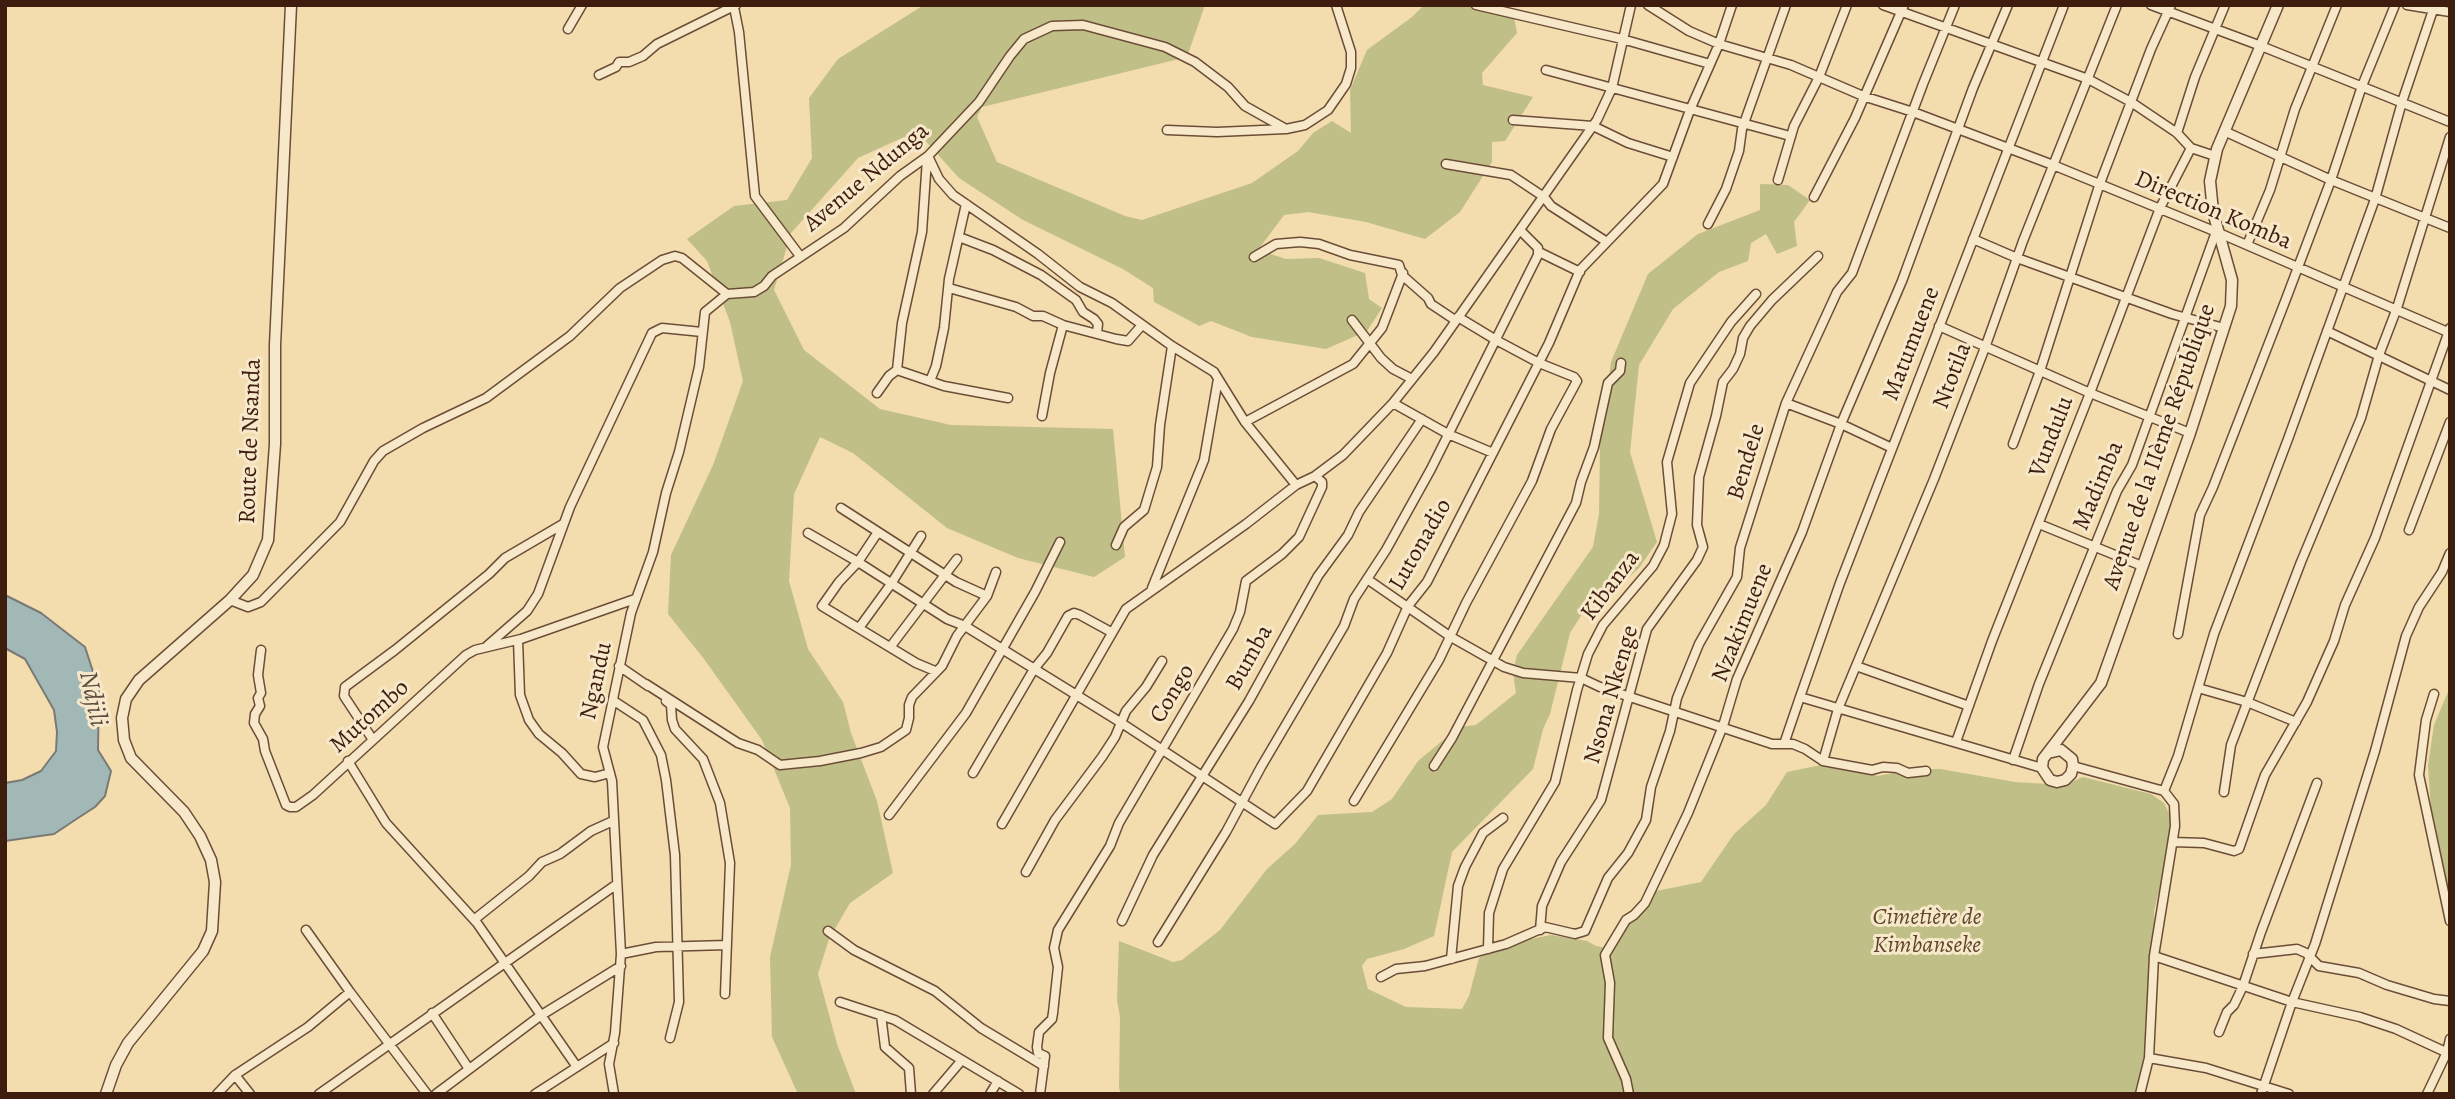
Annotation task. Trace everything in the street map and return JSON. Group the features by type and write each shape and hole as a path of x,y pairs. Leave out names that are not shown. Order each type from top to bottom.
{"street":[{"name":"Route de Nsanda","path":"106,1094 116,1065 128,1043 203,951 212,931 215,882 211,860 200,836 184,812 131,758 124,740 122,718 125,699 139,680 230,600 253,575 268,540 275,444 275,345 291,5"},
{"path":"568,29 582,5"},
{"path":"1167,130 1217,132 1286,129 1305,125 1320,116 1337,100 1351,68 1351,52 1336,5"},
{"path":"1476,5 1622,39 1710,64"},
{"path":"1002,824 1126,609 1152,588 1190,565 1296,485 1315,476 1343,455 1393,403 1434,352 1521,231 1608,100 1630,5"},
{"name":"Direction Komba","path":"1648,5 1689,31 1719,44 1819,77 1863,96 2053,165 2099,186 2217,230 2296,267 2449,331"},
{"name":"Lutonadio","path":"1242,803 1275,824 1307,791 1387,653 1409,606 1427,582 1539,363 1580,272 1663,184 1732,5"},
{"path":"1708,224 1726,188 1739,152 1744,124 1786,5"},
{"path":"1778,180 1790,136 1819,77 1847,5"},
{"path":"1883,5 1903,9 1992,46 2088,79 2132,102 2176,133 2191,148 2215,156"},
{"name":"Bendele","path":"1540,930 1549,927 1575,934 1585,931 1608,878 1628,853 1646,820 1651,787 1676,698 1699,644 1737,577 1740,548 1786,402 1837,292 1852,273 1955,5"},
{"name":"Nzakimuene","path":"1629,1094 1626,1079 1608,1038 1611,983 1605,955 1626,920 1645,903 1655,886 1723,726 1737,679 1802,532 1841,424 1895,300 1973,88 2008,5"},
{"name":"Matumuene","path":"1784,744 1840,583 2064,5"},
{"name":"Ntotila","path":"1823,761 1838,709 1934,479 2017,258 2117,5"},
{"path":"2151,5 2169,8 2216,30 2450,122"},
{"path":"2176,133 2195,77 2225,5"},
{"name":"Avenue de la IIème République","path":"2048,753 2101,683 2190,433 2224,327 2233,293 2232,280 2217,230 2210,197 2210,181 2224,131 2278,5"},
{"path":"2247,245 2281,156 2295,109 2337,5"},
{"path":"2178,634 2200,515 2331,180 2362,86 2395,5"},
{"path":"2407,5 2450,12"},
{"path":"599,75 616,67 619,62 629,62 643,56 657,44 735,6 755,196 800,256"},
{"path":"2013,444 2040,371 2099,186 2169,8"},
{"path":"1814,197 1855,118 1903,9"},
{"path":"2164,791 2178,757 2214,634 2375,199 2402,102 2433,10"},
{"name":"Avenue Ndunga","path":"727,294 754,292 800,256 844,228 900,176 928,156 979,102 1024,39 1052,26 1083,25 1165,47 1195,62 1228,87 1245,106 1286,129"},
{"path":"1546,70 1790,136"},
{"path":"1513,120 1592,127 1628,144 1673,157"},
{"path":"2224,131 2375,199 2450,228"},
{"path":"2224,792 2231,745 2301,562 2357,429 2450,137"},
{"name":"Vundulu","path":"1956,742 1992,641 2160,208 2191,148"},
{"path":"928,156 939,179 953,195 1080,287 1112,303 1172,346 1208,367 1245,422 1296,485"},
{"path":"877,393 897,370 904,311 922,232 928,156"},
{"path":"1446,164 1511,175 1544,197 1551,206 1607,242"},
{"path":"930,381 936,366 966,204"},
{"name":"Madimba","path":"2013,760 2039,684 2117,491 2132,465 2217,230"},
{"path":"1521,231 1539,252 1580,272"},
{"path":"958,237 993,250 1041,275 1076,300 1083,312 1098,324 1097,333"},
{"path":"1973,239 2017,258 2185,317 2224,327"},
{"path":"1254,257 1276,244 1310,243 1380,263 1399,265 1431,304 1539,363 1574,377 1577,381 1551,429 1532,481 1466,603 1451,637 1354,801"},
{"path":"1158,942 1226,832 1344,626 1354,599 1405,516 1539,252"},
{"path":"230,600 248,607 261,602 340,522 374,461 383,451 423,428 486,398 570,337 620,288 646,269 675,256 682,258 727,294"},
{"name":"Nsona Nkenge","path":"1540,930 1542,906 1561,862 1601,800 1647,629 1697,560 1703,547 1697,525 1699,477 1723,382 1733,369 1750,326 1772,300 1818,256"},
{"path":"1245,422 1353,364 1382,328 1403,272"},
{"path":"949,288 1016,307 1033,316 1043,316 1128,341 1142,325"},
{"name":"Ngandu","path":"614,1094 609,1064 614,1043 621,954 610,773 603,747 635,599 653,552 666,493 680,452 699,367 705,312 727,294"},
{"name":"Kibanza","path":"1488,949 1489,913 1503,869 1555,782 1588,654 1603,625 1653,566 1664,545 1672,514 1667,462 1690,383 1731,322 1756,294"},
{"path":"1352,320 1381,358 1393,369 1412,379"},
{"path":"1041,416 1063,324"},
{"path":"1939,326 2090,393 2190,433"},
{"path":"486,647 527,611 532,602 564,523 652,332 662,328 702,332"},
{"path":"2327,331 2450,390"},
{"path":"2173,842 2204,843 2237,851 2247,830 2265,775 2307,702 2334,641 2345,605 2375,538 2449,331"},
{"path":"1116,545 1124,527 1144,510 1157,467 1160,425 1172,346"},
{"path":"1434,766 1452,738 1576,503 1594,447 1608,383 1620,372 1621,363"},
{"path":"897,370 944,386 1009,398"},
{"path":"1152,588 1204,460 1218,379"},
{"path":"1786,402 1892,448"},
{"path":"1393,403 1448,434 1493,453"},
{"name":"Bumba","path":"1122,921 1153,855 1249,701 1318,576 1348,535 1360,512 1422,419"},
{"path":"2409,530 2450,422"},
{"name":"Congo","path":"1044,1066 1045,1056 1036,1051 1039,1032 1052,1019 1053,1013 1058,967 1054,941 1110,846 1119,823 1233,629 1240,612 1246,581 1282,554 1299,537 1322,487 1322,482 1315,476"},
{"path":"841,508 945,575 986,596"},
{"path":"373,740 344,696 345,687 395,650 505,558 564,523"},
{"path":"2039,524 2142,566"},
{"path":"878,532 858,562 822,606 916,663 935,671"},
{"path":"807,533 1078,695 1163,748 1242,803"},
{"path":"859,628 891,584 920,536"},
{"path":"889,815 966,713 1035,592 1059,542"},
{"path":"2262,1089 2310,959 2375,751 2406,636 2450,552"},
{"path":"891,646 957,559"},
{"path":"619,666 738,743 758,750 780,765 860,754 881,747 905,730 912,697 942,666 957,636 986,596 996,572"},
{"path":"1367,579 1451,637 1504,667 1523,673 1581,678 1600,687 1772,744 1793,744 1823,761 1872,770 1883,767 1897,768 1908,773 1926,771"},
{"name":"Mutombo","path":"261,650 258,675 260,706 254,714 254,723 263,739 286,805 296,807 313,795 466,655 486,647 518,640 635,599"},
{"path":"974,773 1034,668 1047,653 1068,615 1074,613 1111,632"},
{"path":"518,640 520,695 529,720 539,734 562,753 581,774 595,777 610,773"},
{"path":"1026,872 1055,820 1111,743 1120,722 1162,662"},
{"path":"1856,666 1969,706"},
{"path":"646,684 671,705 675,729 703,759 720,803 730,857 726,994"},
{"path":"2198,688 2247,702 2296,722"},
{"path":"2434,694 2426,720 2419,775 2450,922"},
{"path":"1800,697 2042,768"},
{"path":"614,701 643,720 661,754 672,828 678,946 679,1002 670,1038"},
{"path":"2063,732 2066,753"},
{"path":"2060,750 2066,753 2072,759 2071,774 2065,780 2050,780 2042,768 2043,759 2048,753 2060,750"},
{"path":"348,761 386,823 474,919 576,1067"},
{"path":"2073,766 2164,791 2174,804 2176,815 2173,842 2154,956 2149,1058 2140,1094"},
{"path":"2219,1032 2227,1012 2234,1005 2243,986 2317,783"},
{"path":"1451,959 1458,886 1465,867 1483,833 1503,818"},
{"path":"474,919 542,862 561,853 591,831 613,821"},
{"path":"319,1094 617,884"},
{"path":"306,930 427,1094"},
{"path":"1381,977 1396,968 1425,966 1488,949 1540,930"},
{"path":"828,931 854,950 935,991 981,1028 1044,1066 1040,1094"},
{"path":"621,954 656,947 727,945"},
{"path":"2253,954 2297,949 2306,953 2319,966 2360,973 2387,985 2450,1001"},
{"path":"2154,956 2292,1002 2396,1028 2449,1053"},
{"path":"436,1094 540,1016 621,966"},
{"path":"217,1094 235,1075 308,1027 350,992"},
{"path":"840,1002 895,1020 1019,1094"},
{"path":"432,1013 469,1069"},
{"path":"881,1015 885,1047 908,1068 911,1094"},
{"path":"2427,1094 2449,1053 2450,1039"},
{"path":"535,1094 614,1043"},
{"path":"2149,1058 2206,1068 2262,1089 2289,1094"},
{"path":"933,1094 962,1060"},
{"path":"235,1075 250,1094"},
{"path":"990,1094 998,1081"}],"green space":[{"path":"924,5 1205,5 1187,57 982,107 977,117 997,162 1125,216 1142,220 1252,183 1298,151 1313,133 1332,121 1351,133 1350,90 1367,50 1424,5 1497,5 1513,12 1517,33 1482,73 1483,85 1533,97 1505,141 1492,142 1492,162 1460,212 1425,239 1366,222 1308,212 1284,215 1258,250 1286,259 1319,258 1365,273 1369,299 1382,308 1367,331 1326,349 1252,337 1211,321 1199,326 1154,302 1153,288 1123,269 1023,220 959,178 922,137 904,137 858,158 791,233 774,290 804,350 880,409 951,425 1113,429 1125,557 1094,577 1018,558 947,528 853,453 820,437 794,494 789,581 808,649 843,702 851,733 877,801 893,873 850,903 829,939 818,974 837,1044 856,1094 798,1094 772,1037 770,957 791,865 790,808 762,740 668,614 671,555 713,465 743,381 730,322 707,261 687,239 734,206 787,200 812,158 809,98 838,59"},
{"name":"Cimetière de Kimbanseke","path":"1760,184 1788,185 1810,200 1794,222 1797,246 1777,254 1766,234 1751,243 1748,261 1719,272 1673,309 1639,365 1630,452 1657,542 1639,568 1608,596 1584,611 1570,633 1533,769 1452,852 1434,936 1404,949 1367,959 1362,966 1368,989 1406,1007 1462,1009 1469,996 1479,958 1506,944 1551,935 1587,941 1608,948 1618,930 1656,891 1701,882 1734,834 1766,805 1787,772 1821,765 1849,767 1878,776 1914,769 1940,769 2015,782 2064,785 2083,777 2151,794 2164,803 2175,826 2154,911 2156,947 2149,1058 2140,1094 1121,1094 1120,1017 1117,1000 1119,941 1173,962 1182,960 1220,930 1267,869 1295,844 1318,815 1372,812 1392,799 1418,761 1459,727 1476,725 1516,693 1513,672 1517,655 1593,547 1599,514 1600,445 1611,362 1648,274 1698,234 1760,210"},
{"path":"2450,687 2450,897 2431,811 2428,765 2434,725"}],"water":[{"name":"Ndjili","path":"5,595 41,613 85,647 99,690 98,750 111,771 105,796 95,807 54,834 5,841 5,783 22,780 41,771 56,751 57,732 54,710 25,659 5,648"}]}
